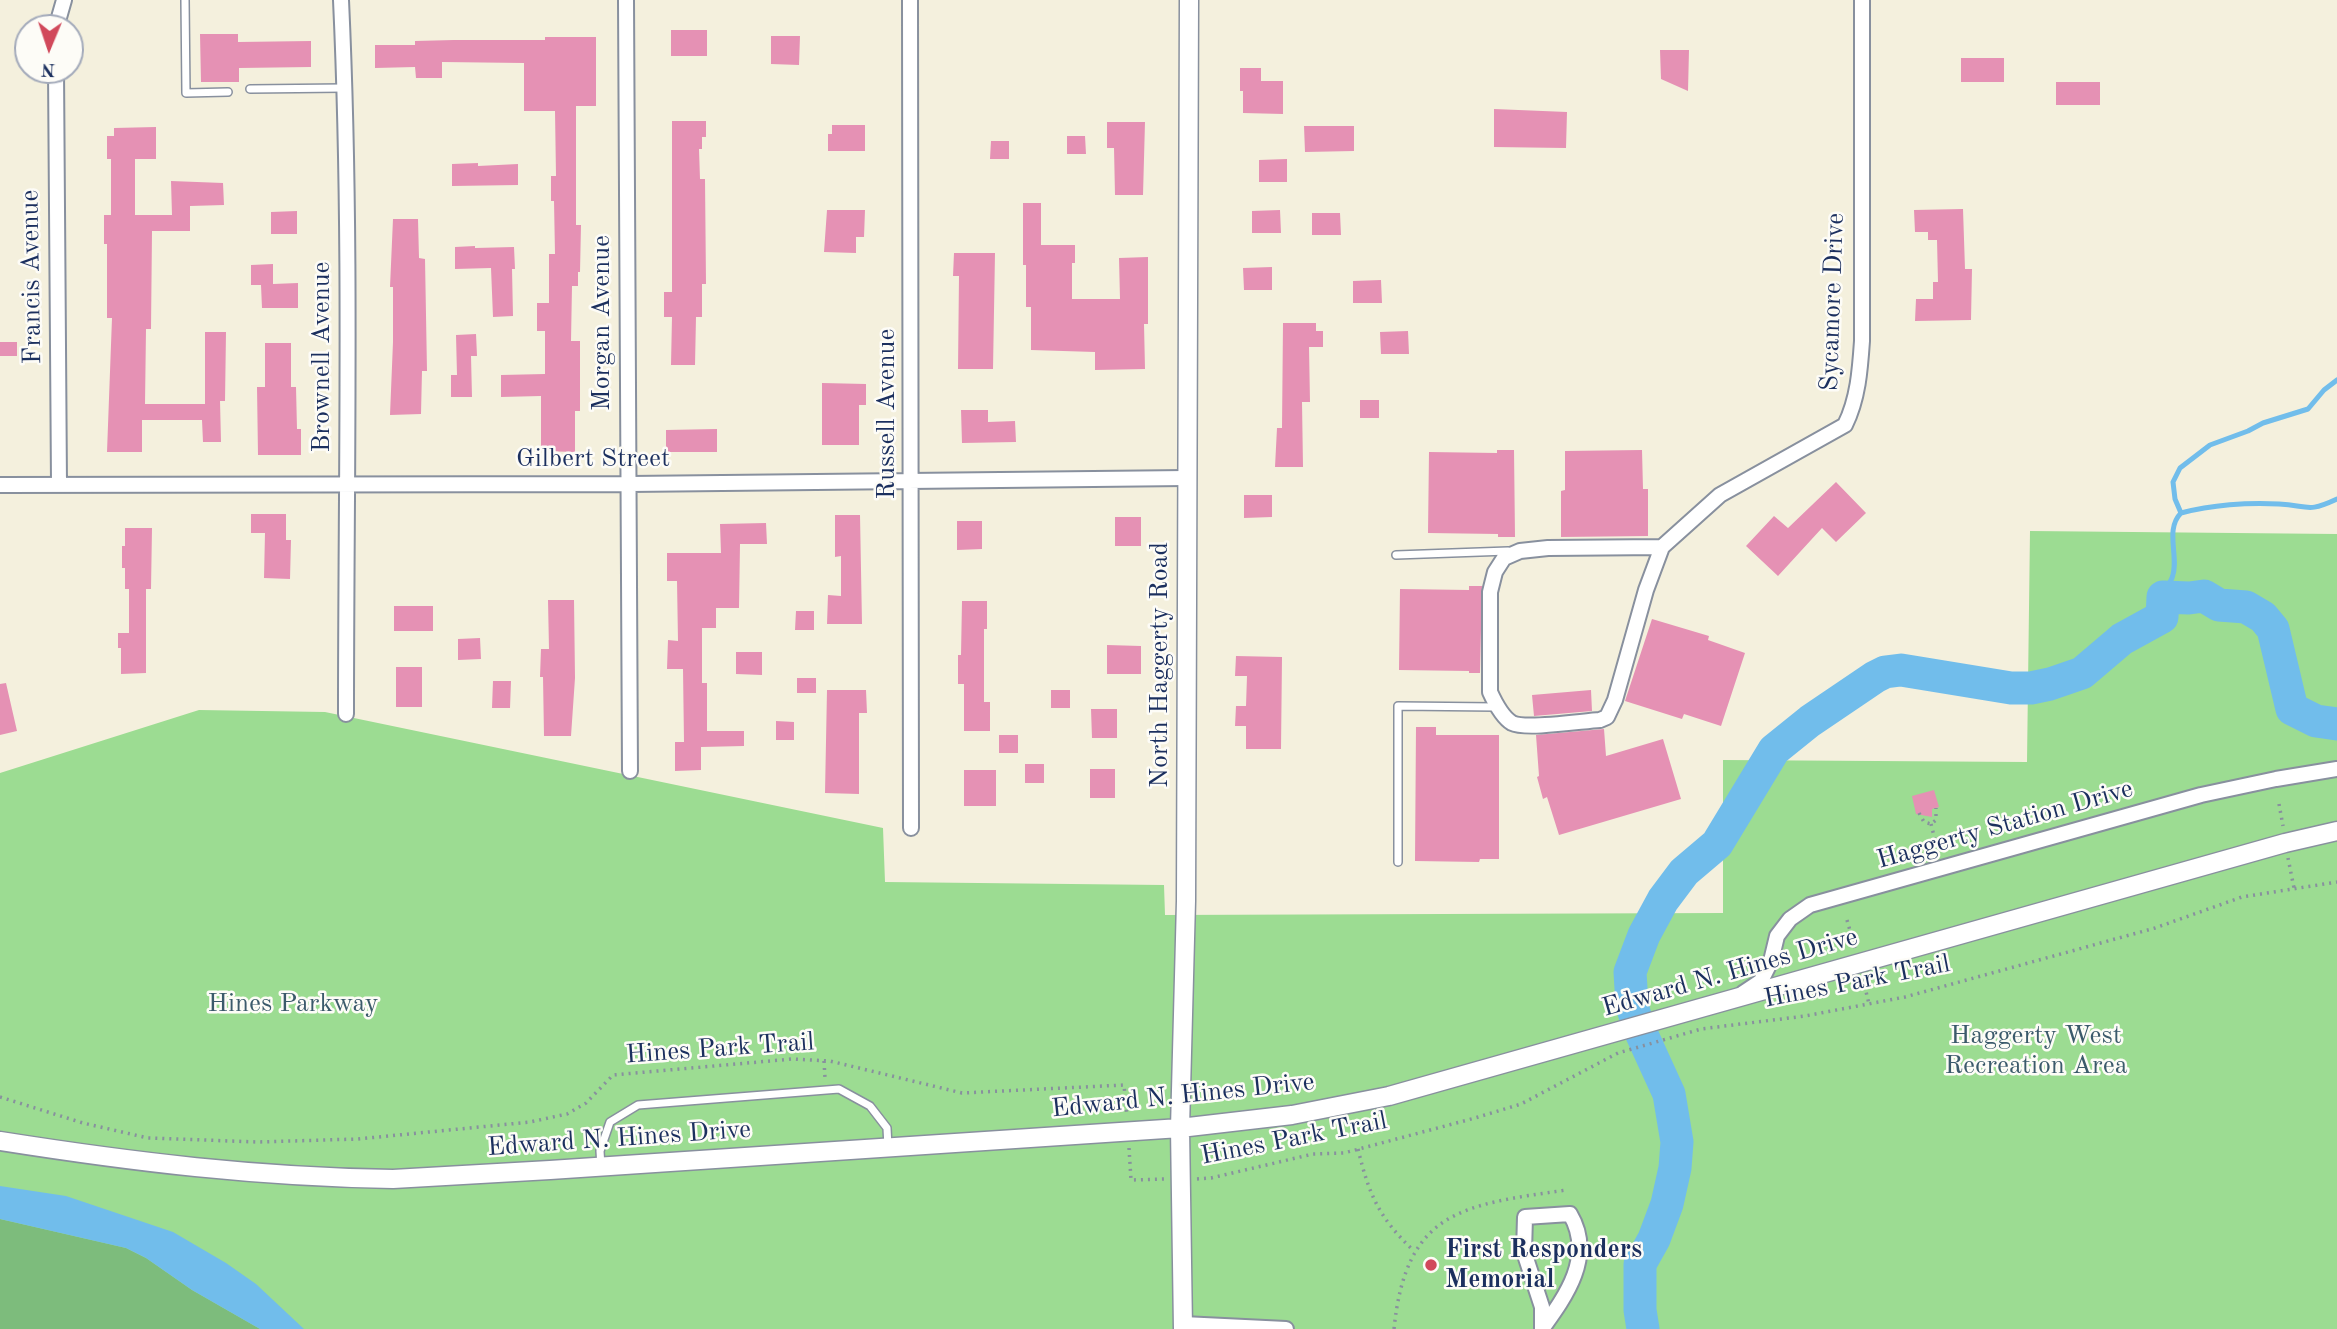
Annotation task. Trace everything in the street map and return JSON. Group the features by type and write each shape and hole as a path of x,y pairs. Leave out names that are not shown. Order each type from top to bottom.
{"street":[{"name":"Brownell Avenue","path":"341,0 347,263 346,714"},
{"name":"Morgan Avenue","path":"626,0 630,771"},
{"name":"Russell Avenue","path":"910,0 911,828"},
{"name":"North Haggerty Road","path":"1183,1327 1180,1128 1186,901 1189,0"},
{"name":"Sycamore Drive","path":"1662,547 1720,495 1845,425 1852,410 1862,341 1862,0"},
{"name":"Francis Avenue","path":"55,84 59,484"},
{"name":"Gilbert Street","path":"0,485 345,482 630,484 1186,478"},
{"path":"1662,547 1646,590 1615,700 1606,717 1600,720 1526,726 1512,723 1497,707 1490,692 1490,592 1495,572 1504,558 1520,551 1548,548 1662,547"},
{"name":"Haggerty Station Drive","path":"1734,999 1761,981 1771,961 1777,936 1790,919 1810,905 2201,795 2337,769"},
{"name":"Edward N. Hines Drive","path":"0,1141 132,1162 244,1173 322,1178 429,1177 1180,1128 1292,1115 1389,1096 2286,843 2337,831"},
{"path":"1570,1214 1578,1227 1578,1259 1574,1277 1568,1293 1542,1329 1542,1307 1524,1252 1525,1217 1570,1214"},
{"path":"1183,1327 1286,1329"}],"lane":[{"path":"186,0 186,93 228,92"},
{"path":"250,89 345,88"},
{"path":"1396,555 1520,551"},
{"path":"1398,862 1398,706 1497,707"},
{"path":"601,1167 600,1151 610,1122 638,1105 839,1089 870,1106 887,1128 888,1147"}],"path":[{"path":"1931,824 1936,820 1936,808"},
{"path":"1919,813 1924,822 1931,824"},
{"path":"1931,824 1938,854"},
{"name":"Hines Park Trail","path":"0,1097 83,1123 148,1138 258,1142 358,1139 530,1122 568,1114 586,1103 613,1075 813,1059 962,1093 1124,1085 1131,1180 1211,1178 1301,1157 1344,1153 1475,1118 1521,1104 1618,1053 1701,1029 1805,1016 1905,997 2155,928 2242,897 2337,882"},
{"path":"1358,1149 1365,1178 1378,1209 1392,1231 1414,1251"},
{"path":"1394,1329 1402,1278 1414,1251 1427,1235 1455,1215 1490,1202 1566,1190"}],"green space":[{"path":"2030,531 2337,534 2337,1329 0,1329 0,773 199,710 325,712 883,828 885,882 1164,885 1165,915 1723,913 1723,760 2027,762"},
{"path":"0,1219 126,1248 260,1329 0,1329"}],"water":[{"path":"0,1186 66,1196 173,1232 256,1284 304,1329 260,1329 126,1248 0,1219"}],"building":[{"path":"671,30 707,30 707,56 671,56"},
{"path":"200,34 238,34 238,42 311,41 311,67 239,68 239,82 201,82"},
{"path":"771,36 800,36 799,65 771,64"},
{"path":"545,37 596,37 596,106 576,106 576,225 581,225 578,286 572,286 571,341 580,341 580,411 575,411 575,452 541,451 541,396 501,397 501,375 545,374 545,331 537,331 537,303 549,303 549,254 555,254 551,176 556,176 555,111 524,111 524,63 442,62 442,78 416,78 415,67 375,68 375,45 415,45 415,41 545,40"},
{"path":"1660,50 1689,50 1688,91 1661,79"},
{"path":"1961,58 2004,58 2004,82 1961,82"},
{"path":"1240,68 1261,68 1261,81 1283,81 1283,114 1243,113"},
{"path":"2056,82 2100,82 2100,105 2056,105"},
{"path":"1494,109 1567,112 1566,148 1494,147"},
{"path":"672,121 706,121 706,137 702,137 702,149 699,149 700,179 705,179 706,284 702,284 702,317 696,317 695,365 671,365 672,317 664,317 664,292 672,292"},
{"path":"1107,122 1145,122 1143,195 1115,195 1114,148 1107,148"},
{"path":"832,125 865,125 865,151 828,151 828,134 832,134"},
{"path":"1304,126 1354,126 1354,151 1305,152"},
{"path":"156,127 156,159 135,159 135,215 172,215 171,181 223,183 224,205 190,206 190,231 152,231 151,329 146,329 145,404 205,404 205,332 226,332 225,401 220,401 221,442 203,442 202,420 142,420 142,452 107,452 112,318 107,318 107,244 104,244 104,215 111,215 111,159 107,159 107,136 114,136 114,128"},
{"path":"1067,136 1085,136 1086,154 1067,154"},
{"path":"991,141 1009,141 1009,159 990,159"},
{"path":"1287,159 1287,182 1259,182 1259,160"},
{"path":"478,163 478,166 518,164 518,185 452,186 452,164"},
{"path":"1023,203 1041,203 1041,245 1075,245 1072,299 1120,299 1119,258 1148,257 1148,324 1144,324 1145,369 1095,370 1095,352 1031,350 1031,307 1026,307 1026,265 1023,265"},
{"path":"1963,209 1965,269 1972,269 1971,320 1915,321 1916,299 1933,299 1933,282 1938,282 1937,240 1928,240 1928,232 1915,232 1914,210"},
{"path":"827,210 865,210 864,237 856,237 856,253 824,252"},
{"path":"1280,210 1281,233 1252,233 1252,211"},
{"path":"297,211 297,234 271,234 271,212"},
{"path":"1312,213 1340,213 1341,235 1312,235"},
{"path":"393,219 418,219 419,258 425,259 427,371 422,371 421,414 390,415"},
{"path":"455,247 514,247 513,316 493,317 491,268 455,269"},
{"path":"954,253 995,253 993,369 958,369 959,276 953,276"},
{"path":"273,264 273,284 298,283 298,308 262,308 261,285 251,285 251,265"},
{"path":"1272,267 1272,290 1244,290 1243,268"},
{"path":"1381,280 1382,303 1353,303 1353,281"},
{"path":"1283,323 1316,323 1316,331 1323,331 1323,347 1309,347 1310,402 1302,402 1303,467 1275,467 1277,428 1282,428"},
{"path":"1408,331 1409,354 1381,354 1380,332"},
{"path":"476,334 477,356 471,356 472,397 451,397 451,375 457,375 456,335"},
{"path":"0,342 17,342 17,356 0,356"},
{"path":"265,343 291,343 291,387 296,387 301,455 258,455 257,387 265,387"},
{"path":"822,383 866,384 866,405 859,405 859,445 822,445"},
{"path":"1360,400 1379,400 1379,418 1360,418"},
{"path":"961,410 988,410 988,422 1015,421 1016,442 962,443"},
{"path":"717,429 717,452 666,452 666,430"},
{"path":"1497,450 1514,450 1515,537 1498,537 1498,534 1428,533 1429,452 1497,453"},
{"path":"1642,450 1643,489 1648,489 1648,536 1561,537 1561,491 1565,490 1565,451"},
{"path":"1836,482 1866,513 1836,542 1822,528 1778,576 1746,546 1774,516 1788,528"},
{"path":"1244,495 1272,495 1272,517 1244,518"},
{"path":"251,514 286,514 286,540 291,540 290,579 264,578 265,533 251,533"},
{"path":"835,515 860,515 862,624 827,624 828,595 841,596 841,556 835,557"},
{"path":"1115,517 1141,517 1141,546 1115,546"},
{"path":"957,521 982,521 982,549 957,550"},
{"path":"766,523 767,544 740,544 739,608 716,608 716,628 702,628 702,683 707,683 707,731 744,731 744,746 701,747 701,770 675,771 675,742 684,742 683,669 667,669 668,640 678,641 677,581 667,581 667,553 721,553 720,524"},
{"path":"125,528 152,528 151,589 146,589 146,673 121,674 118,633 129,633 129,589 125,589 125,568 122,568"},
{"path":"1469,586 1482,586 1480,673 1399,670 1400,589 1469,590"},
{"path":"548,600 574,600 575,678 571,736 544,736 543,677 540,677 541,649 549,649"},
{"path":"962,601 987,601 987,629 984,629 984,702 990,702 990,731 964,731 964,684 958,684"},
{"path":"394,606 433,606 433,631 394,631"},
{"path":"796,611 814,611 814,630 795,630"},
{"path":"1652,619 1709,636 1708,640 1745,653 1721,726 1684,714 1682,719 1625,701"},
{"path":"480,638 481,659 458,660 458,639"},
{"path":"1107,645 1141,646 1141,674 1107,674"},
{"path":"736,652 762,652 762,675 736,674"},
{"path":"1236,656 1282,657 1281,749 1246,749 1246,726 1235,726 1236,706 1246,706 1247,676 1235,676"},
{"path":"396,667 422,667 422,707 396,707"},
{"path":"797,678 816,678 816,693 797,693"},
{"path":"493,681 511,681 510,708 492,708"},
{"path":"6,683 17,731 0,735 0,684"},
{"path":"827,690 866,690 867,713 859,713 859,794 825,793"},
{"path":"1051,690 1070,690 1070,708 1051,708"},
{"path":"1591,690 1592,711 1534,716 1532,695"},
{"path":"1091,709 1117,709 1117,738 1092,738"},
{"path":"776,721 794,722 794,740 776,740"},
{"path":"1416,727 1436,727 1436,735 1499,735 1499,859 1480,859 1479,862 1415,861"},
{"path":"1604,729 1606,756 1663,739 1681,799 1559,835 1547,797 1543,799 1537,777 1536,735"},
{"path":"999,735 1018,735 1018,753 999,753"},
{"path":"1025,764 1044,764 1044,783 1025,783"},
{"path":"1090,769 1115,769 1115,798 1090,798"},
{"path":"964,770 996,770 996,806 964,806"},
{"path":"1934,790 1939,807 1932,809 1932,817 1916,814 1912,796"}],"waterway":[{"path":"2181,513 2175,499 2173,482 2180,468 2210,445 2263,423 2308,409 2324,390 2337,380"},
{"path":"2163,597 2174,570 2173,536 2176,520 2181,513 2242,504 2279,504 2308,508 2337,499"},
{"path":"1643,1329 1640,1310 1640,1264 1654,1239 1667,1204 1675,1168 1677,1142 1669,1094 1638,1026 1632,1005 1630,972 1644,935 1663,900 1684,872 1717,844 1774,750 1810,721 1885,672 1901,670 2011,688 2050,684 2082,673 2122,639 2162,617 2163,597 2204,596 2219,605 2246,607 2263,617 2273,629 2292,709 2316,721 2337,724"}],"place":[{"name":"First Responders Memorial","path":"1431,1265"}],"park label":[{"name":"Hines Parkway","path":"293,1004"},
{"name":"Haggerty West Recreation Area","path":"2036,1051"}]}
